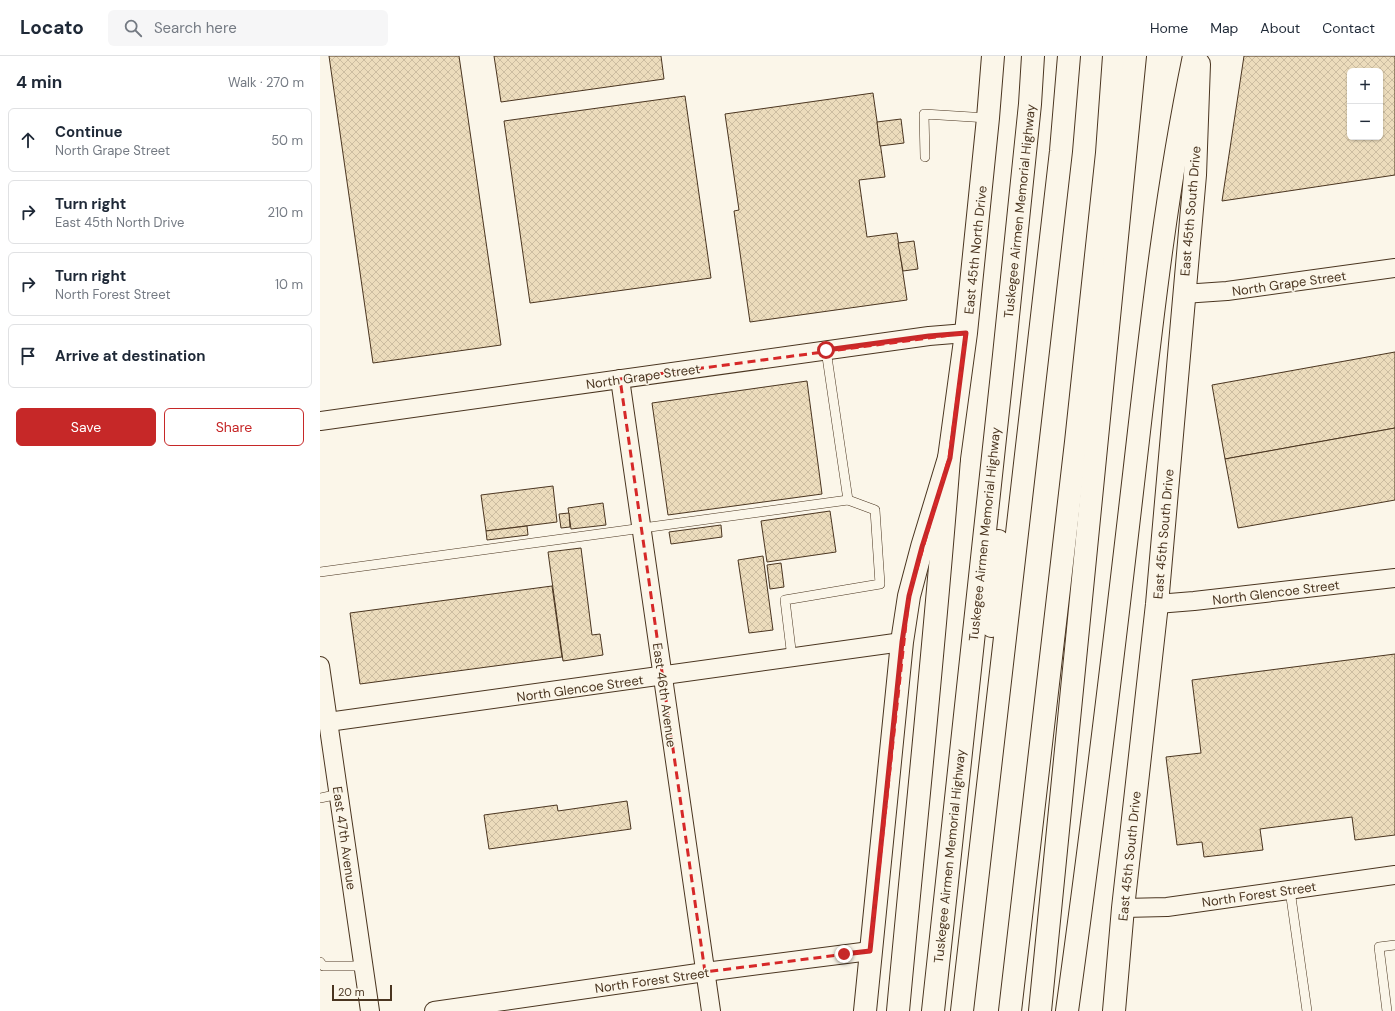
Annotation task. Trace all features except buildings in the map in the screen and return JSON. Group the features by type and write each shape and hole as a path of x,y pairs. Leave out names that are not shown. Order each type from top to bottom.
{"main road":[{"name":"East 45th North Drive","path":"865,1011 902,642 909,596 922,547 950,458 966,333 993,56"},
{"name":"Tuskegee Airmen Memorial Highway","path":"933,1011 1018,220 1033,56"},
{"path":"962,1011 1061,150 1069,56"},
{"path":"1010,1011 1076,442 1107,153 1115,56"},
{"path":"1040,1011 1135,56"},
{"path":"1067,1011 1102,752 1164,222 1179,130 1194,56"},
{"name":"East 45th South Drive","path":"1114,1011 1123,908 1157,604 1195,175 1199,56"},
{"path":"974,907 1018,220"},
{"path":"898,1011 921,761 938,616 950,458"}],"street":[{"name":"North Grape Street","path":"1184,294 1227,291 1395,268"},
{"name":"North Grape Street","path":"320,420 929,336 966,333"},
{"name":"East 46th Avenue","path":"620,379 711,1011"},
{"name":"North Glencoe Street","path":"1157,604 1395,578"},
{"name":"North Glencoe Street","path":"328,722 902,642"},
{"name":"East 47th Avenue","path":"320,666 370,1011"},
{"name":"North Forest Street","path":"1123,908 1167,907 1395,875"},
{"name":"North Forest Street","path":"434,1011 705,972 870,951"}],"lane":[{"path":"925,156 924,114 988,118"},
{"path":"826,350 848,500"},
{"path":"320,572 641,527 848,500 875,510 880,584 785,600 792,658"},
{"path":"320,798 339,794"},
{"path":"1290,890 1307,1011"},
{"path":"1387,1011 1379,947 1395,945"},
{"path":"320,962 323,966 364,966"}],"highlighted area":[{"path":"966,333 949,458 909,596 870,951 705,972 620,379"}],"route":[{"path":"826,350 929,336 966,333 950,458 933,508 909,596 902,642 870,951 844,954"}]}
